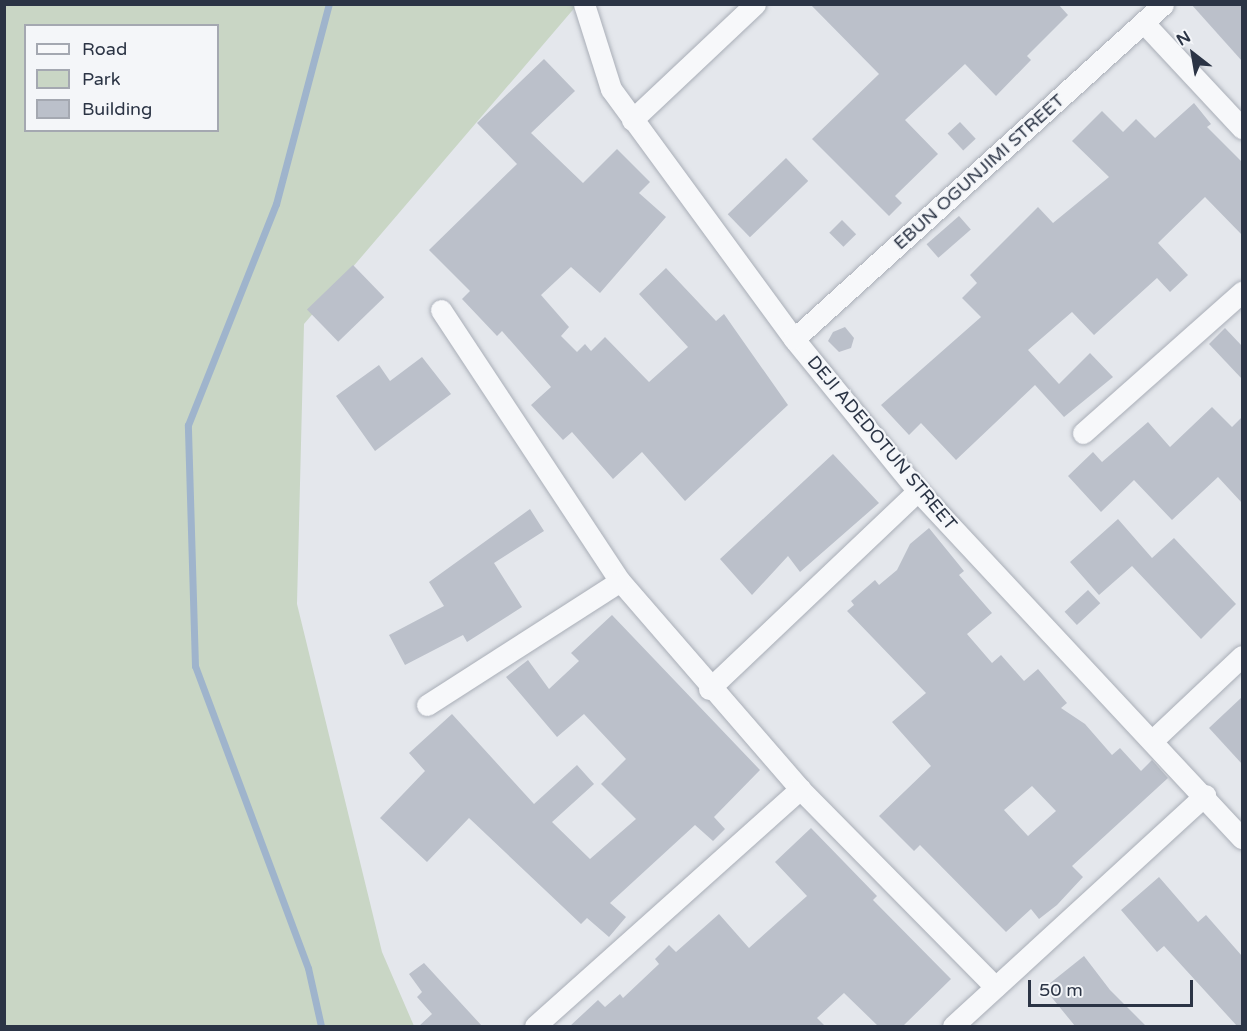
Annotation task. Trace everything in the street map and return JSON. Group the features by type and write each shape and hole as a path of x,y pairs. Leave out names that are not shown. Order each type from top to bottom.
{"street":[{"name":"DEJI ADEDOTUN STREET","path":"584,4 611,89 794,339 918,491 1154,739 1242,838"},
{"path":"632,120 755,4"},
{"name":"EBUN OGUNJIMI STREET","path":"794,339 1163,4"},
{"path":"1144,23 1242,128"},
{"path":"1083,434 1242,292"},
{"path":"441,310 620,581 709,689 800,789 995,987"},
{"path":"709,689 918,491"},
{"path":"427,705 620,581"},
{"path":"1154,739 1242,656"},
{"path":"535,1026 800,789"},
{"path":"953,1026 1205,795"}],"green space":[{"path":"5,5 577,5 304,324 297,604 382,952 414,1026 5,1026"}],"building":[{"path":"810,4 1058,4 1068,15 1027,56 1031,60 996,96 965,64 905,120 938,154 895,196 902,203 889,216 812,139 879,74"},
{"path":"1191,4 1242,4 1242,61"},
{"path":"544,59 575,91 531,133 583,183 617,149 650,182 639,193 666,217 600,293 571,267 541,295 569,327 561,336 577,352 585,344 591,351 605,337 649,382 688,347 639,294 666,268 716,321 724,314 788,405 685,501 642,452 613,479 572,432 563,440 531,405 551,387 502,331 497,336 462,299 470,291 429,250 517,164 477,123"},
{"path":"1194,103 1211,124 1207,127 1242,162 1242,235 1205,197 1158,243 1188,275 1170,292 1157,278 1094,335 1072,312 1028,350 1059,384 1090,353 1113,377 1064,417 1035,385 956,460 921,423 909,435 881,405 981,317 962,298 977,283 970,275 1038,207 1053,223 1109,177 1072,141 1102,111 1123,132 1136,119 1155,138"},
{"path":"960,122 976,139 963,150 948,134"},
{"path":"786,158 808,181 750,237 728,214"},
{"path":"959,216 971,230 938,258 927,244"},
{"path":"842,220 856,234 843,247 829,233"},
{"path":"353,265 384,297 338,342 307,309"},
{"path":"845,327 854,338 851,348 839,352 828,341 833,332"},
{"path":"1225,328 1242,346 1242,379 1209,344"},
{"path":"422,357 451,394 375,451 336,396 379,365 390,381"},
{"path":"1212,407 1232,427 1242,417 1242,503 1218,477 1172,520 1134,480 1101,512 1068,476 1093,452 1102,462 1148,422 1170,447"},
{"path":"833,454 879,503 800,572 788,556 752,595 720,559"},
{"path":"530,509 544,531 494,563 522,607 467,642 463,635 405,665 389,635 444,606 429,582"},
{"path":"1118,519 1152,558 1174,538 1236,604 1201,639 1132,566 1099,595 1070,562"},
{"path":"929,528 964,571 959,575 992,613 967,634 992,663 1001,655 1024,681 1038,669 1067,703 1061,708 1085,724 1112,755 1120,748 1141,771 1152,760 1168,778 1072,866 1083,877 1057,905 1039,919 1031,909 1006,932 920,845 914,851 879,816 931,766 892,722 926,693 847,611 854,605 851,601 875,580 879,585 897,570 910,544","holes":["1032,786 1056,811 1028,836 1004,810"]},
{"path":"1088,590 1100,603 1077,625 1065,612"},
{"path":"612,615 760,770 714,817 725,829 713,841 695,825 610,903 626,917 609,937 587,918 581,924 469,818 427,862 380,818 425,771 409,753 452,714 534,804 577,765 594,784 552,822 590,859 636,819 601,784 626,759 584,714 557,737 506,677 528,660 549,689 579,661 571,653"},
{"path":"1242,697 1242,764 1209,728"},
{"path":"811,828 877,896 873,900 951,979 903,1026 878,1026 844,993 817,1018 825,1026 570,1026 598,1000 605,1007 620,994 623,998 659,964 655,959 669,945 676,952 719,914 749,948 807,896 775,862"},
{"path":"1159,877 1198,922 1206,915 1242,956 1242,1026 1237,1026 1164,946 1157,952 1121,910"},
{"path":"1084,956 1110,990 1146,1026 1075,1026 1044,988"},
{"path":"424,963 482,1026 419,1026 432,1014 417,997 422,992 409,974"}],"waterway":[{"path":"321,1026 308,968 195,666 188,425 276,204 329,4"}]}
